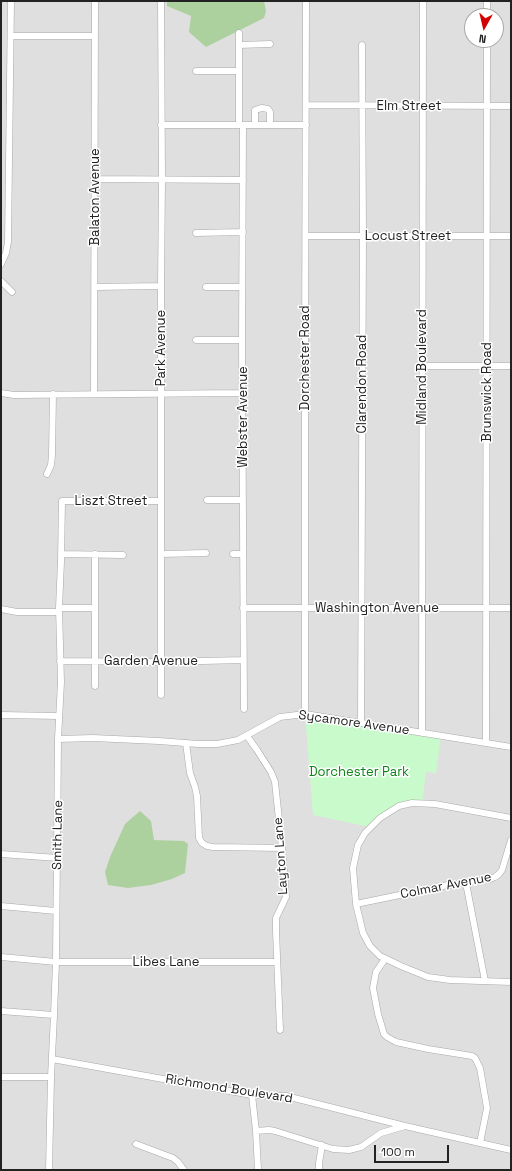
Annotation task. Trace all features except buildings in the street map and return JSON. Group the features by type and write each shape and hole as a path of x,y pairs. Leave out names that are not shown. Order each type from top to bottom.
{"street":[{"path":"1,264 8,242 11,1"},
{"name":"Balaton Avenue","path":"94,394 95,1"},
{"name":"Park Avenue","path":"161,1 161,695"},
{"name":"Dorchester Road","path":"305,714 306,1"},
{"name":"Midland Boulevard","path":"422,733 423,1"},
{"name":"Webster Avenue","path":"239,33 243,180 242,340 244,709"},
{"path":"11,36 95,36"},
{"path":"239,45 270,44"},
{"name":"Clarendon Road","path":"361,723 363,236 362,44"},
{"name":"Brunswick Road","path":"486,744 488,235 487,48"},
{"path":"196,71 239,71"},
{"name":"Elm Street","path":"307,105 511,106"},
{"path":"255,125 256,110 258,108 268,109 270,112 270,125"},
{"path":"162,125 306,125"},
{"path":"94,179 243,180"},
{"path":"196,233 243,232"},
{"name":"Locust Street","path":"306,236 511,236"},
{"path":"1,281 12,292"},
{"path":"95,287 161,286"},
{"path":"206,288 242,287"},
{"path":"196,340 242,340"},
{"path":"423,366 511,366"},
{"path":"1,393 14,395 243,393"},
{"path":"47,474 51,465 52,455 53,394"},
{"path":"207,500 243,500"},
{"name":"Liszt Street","path":"62,501 161,501"},
{"name":"Smith Lane","path":"49,1170 56,962 58,739 61,682 59,610 62,501"},
{"path":"162,554 206,553"},
{"path":"61,554 123,555"},
{"path":"95,554 95,686"},
{"path":"233,554 243,554"},
{"name":"Washington Avenue","path":"243,608 511,608"},
{"path":"1,609 17,612 95,609"},
{"name":"Garden Avenue","path":"60,661 162,662 243,660"},
{"name":"Sycamore Avenue","path":"58,739 93,738 217,744 238,740 280,717 305,714 511,748"},
{"path":"1,715 59,716"},
{"name":"Layton Lane","path":"247,736 271,772 274,782 282,848 286,897 276,918 276,962 280,1030"},
{"path":"186,743 189,768 197,796 199,838 204,845 221,847 282,848"},
{"path":"511,818 425,803 399,806 389,811 370,827 358,845 353,868 356,904 365,938 373,949 385,959 428,977 450,980 511,982"},
{"name":"Colmar Avenue","path":"356,904 448,885 490,879 499,874 504,865 511,840"},
{"path":"1,854 58,858"},
{"path":"466,883 484,981"},
{"path":"1,906 56,911"},
{"name":"Libes Lane","path":"1,958 56,962 276,962"},
{"path":"385,959 376,972 373,988 384,1034 396,1042 472,1056 475,1058 480,1068 487,1108 480,1142"},
{"path":"1,1011 54,1015"},
{"name":"Richmond Boulevard","path":"52,1059 252,1095 286,1096 405,1126 511,1150"},
{"path":"1,1077 51,1077"},
{"path":"252,1095 258,1170"},
{"path":"256,1131 275,1131 322,1146 342,1150 361,1147 381,1133 405,1126"},
{"path":"136,1144 173,1158 184,1170"},
{"path":"319,1170 318,1162 322,1146"}],"shaded area":[{"path":"1,1 511,1 511,1170 1,1170"}],"green space":[{"path":"167,1 264,1 266,11 264,18 206,47 189,32 191,16 167,6"},
{"name":"Dorchester Park","path":"305,714 441,736 436,773 426,772 422,803 406,804 370,827 313,815"},
{"path":"140,811 151,821 154,840 184,841 188,844 185,873 172,879 151,885 128,888 108,885 105,872 110,857 125,824"}]}
